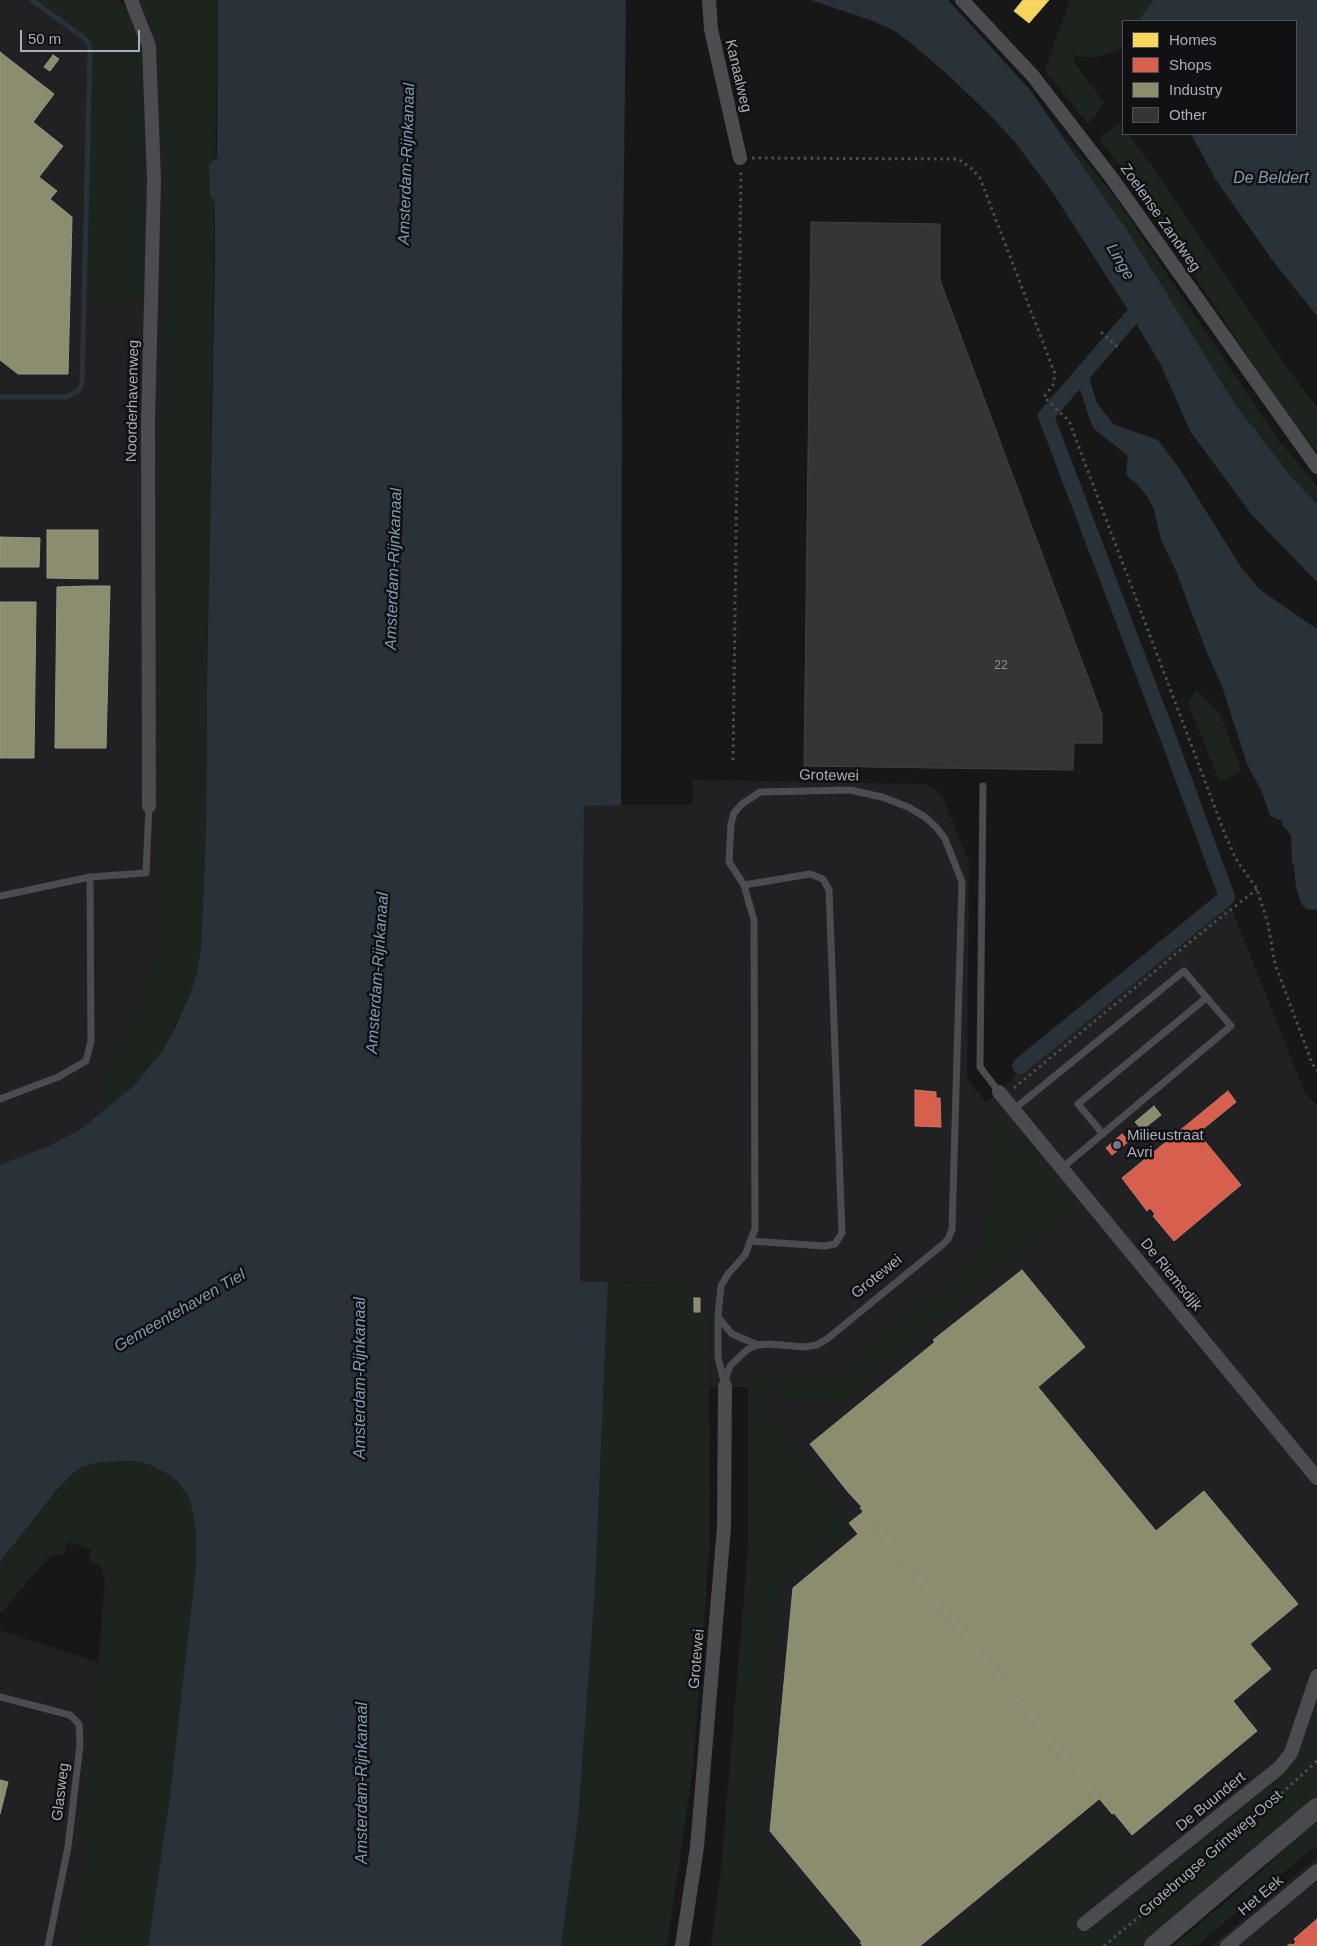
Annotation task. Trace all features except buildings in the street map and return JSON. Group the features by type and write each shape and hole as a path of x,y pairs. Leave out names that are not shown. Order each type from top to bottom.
{"street":[{"name":"Noorderhavenweg","path":"131,0 149,46 154,181 148,422 149,806"},
{"name":"Kanaalweg","path":"709,0 711,30 740,158"},
{"name":"Zoelense Zandweg","path":"962,0 1033,76 1112,177 1317,467"},
{"name":"De Riemsdijk","path":"1001,1095 1317,1478"},
{"name":"Grotewei","path":"682,1946 698,1847 724,1527 725,1386"},
{"name":"De Buundert","path":"1084,1924 1279,1768 1291,1752 1317,1676"},
{"path":"1154,1946 1317,1808"},
{"name":"Het Eek","path":"1226,1946 1317,1871"}],"lane":[{"path":"983,786 980,1067 1001,1095"},
{"name":"Grotewei","path":"725,1386 727,1373 738,1357 758,1345 804,1347 817,1345 827,1339 948,1239 954,1220 962,882 945,839 925,817 882,797 850,790 760,792 742,804 734,813 731,824 729,862 744,885"},
{"path":"0,896 90,877 146,873 149,806"},
{"path":"725,1386 718,1357 718,1316 721,1286 728,1274 745,1255 754,1229 754,920 744,885 810,874 823,879 829,890 842,1233 834,1244 824,1246 750,1241"},
{"path":"0,1099 58,1078 86,1061 91,1041 90,877"},
{"path":"1014,1110 1184,971 1231,1026 1062,1168"},
{"path":"1103,1134 1078,1104 1206,998"},
{"path":"718,1316 732,1334 758,1345"},
{"name":"Glasweg","path":"0,1697 70,1715 78,1724 80,1745 68,1847 48,1946"}],"path":[{"path":"733,760 742,184 740,158 958,159 971,168 980,178 986,191 1055,374 1053,385 1044,397 1069,421 1226,837 1237,861 1257,889 1268,924 1275,964 1312,1063 1317,1071"},
{"path":"1101,332 1120,349"},
{"path":"1001,1095 1257,889"},
{"name":"Grotebrugse Grintweg-Oost","path":"1104,1946 1223,1847 1317,1761"}],"shaded area":[{"path":"0,0 79,0 189,36 173,1108 0,1219"},
{"path":"38,0 117,0 125,6 139,40 144,71 142,126 142,294 135,304 127,306 81,306 88,37"},
{"path":"138,0 218,0 206,834 201,948 196,977 190,995 163,1050 134,1086 104,1111 99,1096 100,1074 115,1057 133,1020 149,963 154,929 159,841 159,572 164,168 158,39 139,8"},
{"path":"1070,0 1153,0 1140,20 1122,20 1122,49 1096,57 1073,55 1075,63 1104,103 1088,124 1045,70"},
{"path":"1119,124 1122,126 1122,135 1129,135 1156,172 1285,365 1317,407 1317,452 1296,426 1137,189 1099,138"},
{"path":"1060,131 1113,194 1280,442 1317,486 1317,504 1294,480 1237,407 1131,236"},
{"path":"1196,690 1220,714 1242,771 1220,782 1188,703"},
{"path":"693,780 923,784 934,788 942,796 969,862 967,1078 986,1103 1012,1080 1020,1066 1227,897 1305,1093 1317,1106 1317,1840 1276,1790 1086,1946 805,1946 740,1872 744,1597 748,1544 748,1387 709,1386 711,1317 689,1317 688,1285 580,1281 584,805 692,805"},
{"path":"998,1111 1076,1205 841,1403 759,1395 759,1405 849,1513 840,1519 851,1532 783,1583 763,1835 856,1946 711,1946 721,1868 748,1544 748,1376 832,1379 981,1254 985,1122"},
{"path":"608,1282 689,1285 690,1316 711,1316 709,1386 710,1543 693,1768 667,1946 561,1946 578,1820 595,1590"},
{"path":"135,1461 151,1465 171,1476 179,1483 190,1499 194,1515 196,1566 170,1795 148,1946 70,1946 88,1833 78,1832 94,1709 105,1581 101,1568 89,1560 91,1549 67,1542 64,1554 50,1556 0,1614 0,1562 72,1473 97,1463"},
{"path":"0,1630 149,1679 94,1946 0,1946"},
{"path":"1317,1707 1317,1797 1257,1846 1143,1946 932,1946 1098,1809 1141,1860 1071,1917 1087,1937 1293,1765 1302,1753"},
{"path":"1317,1818 1317,1847 1309,1851 1197,1946 1173,1946 1256,1876"},
{"path":"1317,1857 1317,1946 1211,1946"}],"water":[{"path":"218,0 626,0 622,326 621,805 584,806 580,1281 608,1282 595,1590 578,1820 561,1946 148,1946 170,1795 196,1566 196,1529 190,1499 179,1483 171,1476 151,1465 135,1461 119,1461 97,1463 83,1467 72,1474 57,1490 0,1562 0,1165 51,1145 81,1129 134,1086 163,1050 172,1034 190,995 196,977 201,948 206,834 215,259 215,203 210,195 209,164 217,158"},
{"name":"Linge","path":"811,0 948,0 1031,91 1131,236 1237,407 1294,480 1317,504 1317,582 1252,515 1190,431 1162,367 1130,313 1053,193 1015,142 946,73 893,30 873,21"},
{"name":"De Beldert","path":"1153,0 1317,0 1317,316 1273,261 1216,180 1192,135 1297,135 1297,20 1140,20"},
{"path":"1087,371 1097,403 1113,424 1158,440 1179,468 1241,567 1259,589 1317,629 1317,910 1306,909 1301,903 1292,862 1291,835 1282,825 1282,821 1270,816 1263,794 1247,764 1222,686 1207,653 1176,571 1161,540 1154,509 1147,496 1129,478 1126,472 1128,456 1093,428 1077,381"}],"waterway":[{"path":"0,397 66,397 78,391 82,384 90,50 89,44 84,38 32,0"},
{"path":"1020,1066 1227,897 1046,416 1144,303"}],"place":[{"name":"Milieustraat Avri","path":"1117,1145"}],"water label":[{"name":"Amsterdam-Rijnkanaal","path":"407,164"},
{"name":"Amsterdam-Rijnkanaal","path":"394,569"},
{"name":"Amsterdam-Rijnkanaal","path":"378,973"},
{"name":"Gemeentehaven Tiel","path":"180,1311"},
{"name":"Amsterdam-Rijnkanaal","path":"361,1378"},
{"name":"Amsterdam-Rijnkanaal","path":"363,1783"}]}
